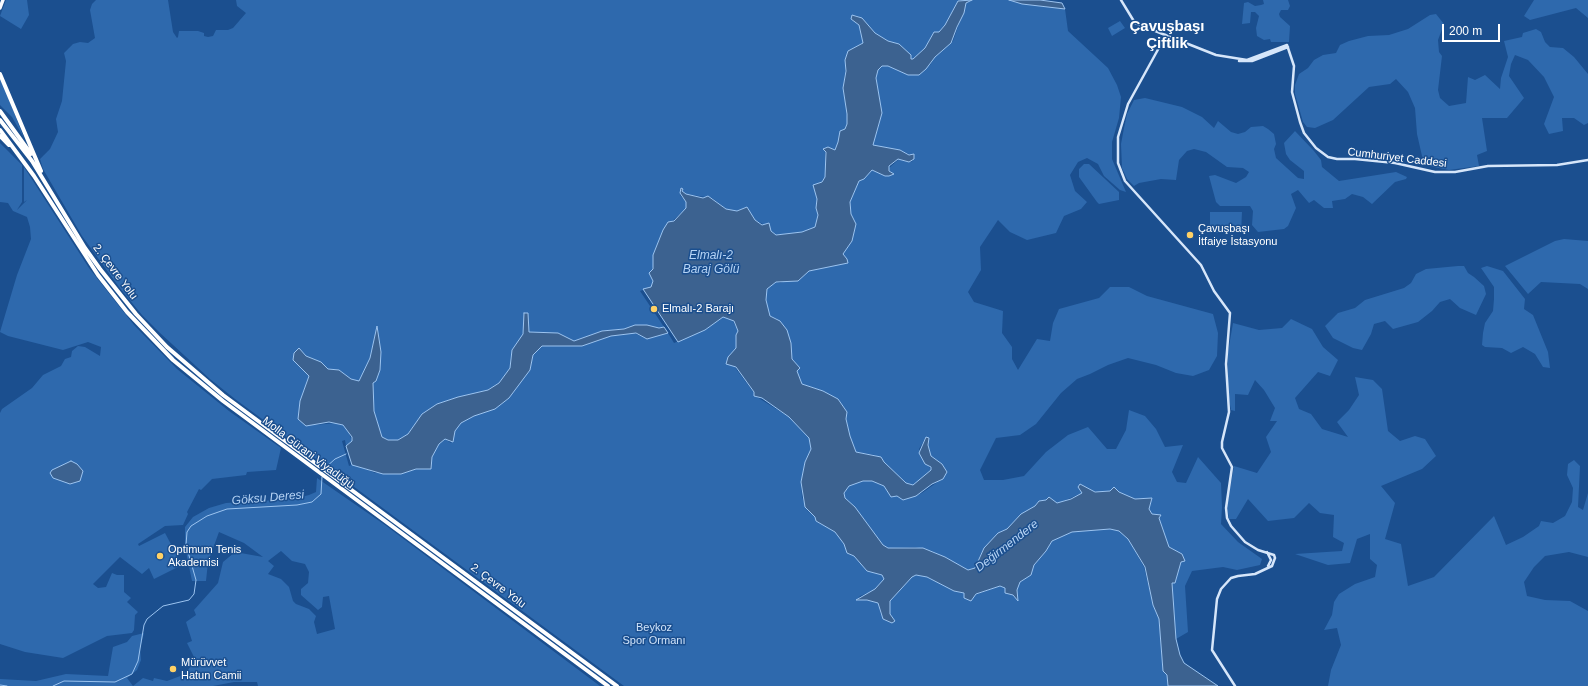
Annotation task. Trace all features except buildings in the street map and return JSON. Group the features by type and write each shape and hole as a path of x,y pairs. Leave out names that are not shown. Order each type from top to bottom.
{"highway":[{"path":"0,8 3,0"},
{"path":"0,74 45,181"},
{"path":"0,111 40,168"},
{"name":"2. Çevre Yolu","path":"0,120 27,154 45,181 85,248 136,314 194,372 244,410"},
{"name":"2. Çevre Yolu","path":"0,130 20,155 80,249 127,312 173,360 241,414"},
{"path":"0,136 20,155"},
{"name":"Molla Gürani Viyadüğü","path":"244,410 367,502"},
{"name":"Molla Gürani Viyadüğü","path":"241,414 364,506"},
{"name":"2. Çevre Yolu","path":"367,502 617,686"},
{"name":"2. Çevre Yolu","path":"364,506 608,686"}],"main road":[{"name":"Cumhuriyet Caddesi","path":"1121,0 1135,23 1216,55 1251,59 1288,46 1294,66 1292,92 1300,122 1304,133 1316,148 1328,156 1337,159 1355,159 1395,163 1435,172 1455,172 1488,166 1557,165 1588,160"},
{"path":"1166,35 1128,104 1118,137 1118,163 1125,181 1201,265 1214,291 1230,313 1226,364 1229,412 1222,442 1222,448 1232,467 1226,508 1227,518 1231,526 1245,542 1258,550 1267,552 1272,560 1267,568 1255,574 1231,578 1221,589 1217,599 1212,650 1235,686"}],"green space":[{"path":"6,0 27,0 29,15 21,29 0,16"},
{"name":"Beykoz Spor Ormanı","path":"96,0 168,0 173,32 177,38 179,31 198,31 204,33 204,36 208,37 213,36 216,30 228,30 233,28 246,13 237,6 236,0 961,0 958,1 945,25 939,32 934,32 925,48 913,59 910,59 910,55 899,44 888,41 875,33 858,16 852,15 853,20 859,25 863,43 848,51 843,88 847,124 845,129 840,131 835,150 830,148 825,151 825,177 815,190 818,215 815,227 802,232 776,235 765,225 755,220 747,207 737,211 726,209 712,198 686,194 682,191 682,188 680,195 686,202 686,208 663,230 653,255 654,264 650,275 653,281 651,287 640,291 664,327 659,328 635,325 624,329 602,331 574,341 558,333 528,332 528,313 522,336 511,354 510,368 499,383 488,390 437,404 422,414 408,434 398,440 388,440 382,437 374,411 373,383 380,370 381,352 377,327 370,358 359,381 351,379 339,370 328,369 321,362 306,356 299,348 303,370 309,376 300,401 315,425 336,423 343,425 349,433 352,441 346,446 345,440 342,441 349,466 354,464 375,473 407,472 416,469 431,469 432,457 439,444 445,439 451,443 455,431 461,423 499,406 509,398 530,370 533,355 542,346 582,346 611,336 634,333 647,339 668,333 674,343 705,330 723,317 732,319 738,331 736,335 736,348 728,357 757,397 789,417 809,438 811,449 805,462 801,482 802,497 807,510 815,517 816,521 835,532 849,554 854,556 867,571 882,575 884,579 873,591 860,596 857,600 867,600 878,603 881,615 890,614 890,601 912,577 916,575 927,577 954,591 975,595 1000,586 1005,588 1018,600 1017,590 1020,582 1031,575 1034,565 1052,541 1071,532 1110,529 1119,531 1128,539 1144,567 1153,605 1159,619 1163,671 1167,675 1168,686 624,686 235,399 210,379 160,333 142,315 119,287 82,236 43,169 40,159 50,149 58,132 56,119 62,101 66,61 64,53 73,44 80,42 88,43 95,38 90,10 92,4"},
{"path":"972,0 1009,0 1022,4 1065,9 1068,31 1108,68 1117,85 1121,97 1119,118 1112,142 1112,159 1126,192 1120,190 1104,176 1098,164 1087,158 1078,162 1070,175 1075,191 1087,202 1081,209 1064,216 1056,233 1027,240 1010,232 998,220 980,247 981,270 968,292 974,302 1003,311 1002,333 1012,347 1012,359 1018,370 1037,339 1050,341 1053,323 1059,309 1099,298 1110,287 1129,287 1147,296 1213,314 1218,333 1217,356 1209,370 1193,376 1176,373 1156,365 1128,358 1077,379 1061,393 1036,424 1020,435 996,438 980,470 984,480 1003,480 1024,476 1046,452 1068,435 1088,427 1107,449 1116,449 1126,430 1129,410 1145,416 1156,429 1165,447 1183,445 1172,472 1177,482 1186,483 1198,457 1221,483 1221,524 1238,542 1262,559 1260,565 1237,570 1223,567 1192,571 1185,586 1188,632 1176,639 1172,582 1175,583 1181,562 1185,561 1182,554 1169,547 1159,518 1152,514 1149,509 1152,498 1135,499 1119,492 1114,487 1110,491 1099,492 1087,488 1082,493 1059,503 1046,500 1039,501 1035,506 1018,517 1007,529 998,533 981,553 975,569 968,570 932,551 915,547 888,548 883,545 855,507 845,498 844,493 849,485 863,481 872,481 884,486 891,497 897,496 903,500 922,493 936,483 947,472 942,464 931,456 926,437 919,449 931,470 913,485 906,483 875,455 856,452 846,419 847,412 838,399 823,391 802,384 797,371 800,368 792,359 791,343 777,319 770,316 766,300 766,289 776,282 798,281 809,271 847,263 843,254 852,241 856,224 851,214 850,202 859,181 864,179 872,170 885,176 893,174 888,169 899,159 909,162 913,161 911,155 900,150 872,145 879,125 881,110 876,78 878,70 882,66 888,66 903,73 930,65 935,57 953,41 966,3"},
{"path":"1263,0 1288,0 1290,6 1288,10 1281,10 1279,14 1280,17 1290,26 1289,42 1271,42 1270,39 1264,40 1257,36 1256,28 1259,16 1255,12 1251,12 1250,23 1242,24 1244,3 1248,2 1255,6 1264,4"},
{"path":"1534,0 1588,0 1588,18 1576,8 1530,20 1524,16"},
{"path":"1436,14 1444,24 1438,40 1439,52 1442,56 1438,90 1440,98 1449,106 1466,103 1468,77 1475,80 1485,75 1500,89 1501,78 1508,57 1504,41 1522,37 1523,33 1536,29 1541,32 1545,42 1550,47 1563,48 1574,57 1588,74 1588,123 1584,125 1574,118 1562,118 1563,131 1549,134 1544,124 1554,97 1544,77 1528,60 1515,55 1511,64 1509,76 1524,98 1507,118 1482,118 1487,151 1477,155 1479,166 1449,170 1429,166 1422,156 1417,134 1415,108 1408,92 1396,79 1390,84 1369,87 1333,120 1315,128 1307,127 1303,122 1295,94 1295,85 1299,74 1308,68 1314,60 1323,55 1336,53 1340,45 1349,41 1368,36 1389,35 1408,29 1430,15"},
{"path":"1120,21 1125,28 1112,36 1108,28"},
{"path":"0,79 24,138 12,117 0,105"},
{"path":"1145,98 1182,107 1202,117 1214,128 1218,121 1231,132 1238,134 1245,132 1251,127 1263,126 1274,134 1276,144 1274,149 1276,158 1298,178 1304,179 1304,171 1290,160 1286,154 1284,143 1295,131 1321,160 1322,167 1339,181 1396,172 1407,177 1406,179 1395,182 1372,204 1363,197 1352,194 1345,199 1332,201 1333,208 1324,208 1314,200 1309,203 1298,190 1291,194 1296,208 1288,226 1284,229 1258,232 1252,225 1253,211 1250,206 1220,206 1216,202 1209,176 1215,175 1236,183 1246,177 1249,172 1243,168 1227,167 1206,152 1194,149 1187,151 1179,160 1176,180 1161,179 1139,183 1134,186 1127,179 1122,168 1121,144 1127,114 1134,100"},
{"path":"0,143 22,165 22,202 17,210 27,200 24,202 24,167 89,268 134,325 177,369 229,411 281,448 276,470 247,472 246,475 212,479 201,490 199,489 187,512 188,514 183,525 165,526 138,544 139,546 165,533 182,565 154,579 149,568 142,574 120,557 93,584 98,588 106,587 112,573 124,575 124,592 131,598 127,602 138,612 135,615 134,630 132,633 107,636 63,658 25,652 0,644 0,413 2,409 32,388 43,375 61,366 65,359 71,357 72,351 78,346 85,347 100,356 101,347 88,342 63,350 8,336 0,332 17,275 31,239 27,217 13,211 8,203 0,202"},
{"path":"1084,164 1089,164 1119,192 1119,200 1099,204 1097,202 1079,177 1079,169"},
{"path":"1210,212 1242,212 1241,233 1210,233"},
{"path":"1564,239 1588,241 1588,289 1580,284 1541,282 1528,294 1505,266 1555,241"},
{"path":"1464,266 1468,273 1484,286 1486,294 1476,315 1460,308 1450,299 1440,302 1432,311 1418,322 1393,329 1385,321 1374,324 1371,334 1362,350 1353,348 1333,338 1325,326 1338,313 1355,308 1365,300 1404,288 1411,283 1416,274 1426,269"},
{"path":"1487,266 1503,271 1525,299 1524,309 1533,315 1548,352 1550,368 1543,367 1535,354 1523,347 1511,353 1502,348 1485,347 1482,345 1485,323 1493,311 1494,299 1494,287 1481,268"},
{"path":"1291,319 1312,329 1323,347 1338,360 1330,376 1318,372 1295,398 1299,409 1311,414 1322,429 1348,437 1337,422 1349,410 1359,395 1355,377 1373,380 1382,389 1388,431 1400,441 1415,436 1425,439 1436,456 1422,469 1381,486 1395,503 1385,539 1401,544 1408,586 1434,577 1494,516 1506,545 1523,537 1539,526 1541,521 1553,523 1565,516 1572,502 1573,488 1567,475 1568,464 1574,460 1580,466 1578,507 1583,510 1588,493 1588,557 1569,552 1545,556 1534,567 1524,582 1527,596 1545,600 1570,601 1588,611 1588,686 1328,686 1331,670 1341,645 1337,628 1324,630 1332,615 1334,602 1339,594 1355,584 1375,577 1377,565 1370,559 1370,534 1357,539 1350,563 1328,565 1295,554 1342,551 1344,543 1333,537 1334,515 1320,513 1309,503 1294,518 1268,521 1248,499 1236,519 1229,519 1227,506 1234,466 1257,473 1271,452 1266,437 1277,421 1270,421 1275,408 1264,390 1255,380 1248,395 1235,394 1235,411 1231,410 1228,394 1228,352 1233,323 1259,330 1282,328"},
{"path":"317,478 385,525 600,686 258,686 257,682 234,682 213,686 133,686 143,678 153,681 154,678 167,681 183,675 196,661 187,643 192,641 186,622 196,615 194,610 218,583 223,562 235,552 263,557 244,543 219,532 208,562 206,581 192,581 185,547 185,527 193,517 209,508 226,503 293,499 309,495 316,492","holes":["281,551 292,561 305,564 309,572 308,583 301,589 301,595 318,610 322,607 323,597 329,596 335,629 317,634 314,622 316,616 309,609 296,604 293,601 289,587 281,579 268,574 274,566 268,561"]},
{"path":"144,633 140,648 141,660 137,670 127,678 133,686 0,686 0,679 36,681 66,674 108,676 113,647 127,642 132,636"}],"water":[{"name":"Elmalı-2 Baraj Gölü","path":"972,0 966,3 964,13 951,43 935,57 926,69 919,75 908,75 888,66 882,66 878,70 876,78 882,113 873,145 900,150 909,155 914,154 914,159 909,162 898,159 889,166 889,171 894,174 889,176 885,176 872,170 864,179 859,181 850,202 851,214 856,224 852,241 843,254 848,263 809,271 798,281 776,282 767,289 766,300 770,316 780,321 787,330 791,343 792,359 800,368 797,371 802,384 823,391 838,399 847,412 846,419 856,452 881,457 884,462 906,483 913,485 931,470 931,467 925,464 919,453 926,437 929,438 928,445 931,456 942,464 947,472 943,479 932,484 916,496 903,500 897,496 891,497 884,486 872,481 863,481 849,486 844,493 845,498 855,507 883,545 888,548 923,548 945,557 968,570 975,568 984,548 998,533 1007,529 1021,514 1035,506 1039,501 1046,500 1049,497 1057,503 1071,499 1082,493 1078,487 1080,484 1095,492 1110,491 1114,487 1119,492 1135,499 1152,498 1149,509 1152,514 1161,515 1159,518 1169,547 1182,554 1185,561 1181,562 1175,583 1172,583 1176,639 1180,655 1184,663 1218,686 1168,686 1167,675 1163,671 1159,619 1153,605 1145,567 1128,539 1119,531 1110,529 1072,532 1052,541 1034,565 1031,575 1020,582 1017,590 1018,601 1013,595 1005,593 1005,588 1000,586 976,594 971,601 964,598 964,593 954,591 927,577 916,575 912,577 890,601 890,614 895,621 892,623 883,619 878,603 867,600 856,600 875,589 884,579 882,575 867,571 854,556 847,553 844,544 835,532 816,521 815,517 805,507 801,482 805,462 811,449 809,438 789,417 762,398 754,396 754,392 736,367 726,364 728,357 736,348 736,335 738,331 734,321 723,317 705,330 678,342 643,289 651,287 653,281 649,273 653,269 653,255 663,230 668,222 674,221 686,208 686,202 680,193 681,188 686,194 703,198 708,196 726,209 737,211 747,207 755,220 762,225 769,223 771,231 776,235 802,232 815,227 818,215 816,208 817,199 813,185 822,182 825,177 826,152 823,149 828,147 835,150 840,131 845,129 847,124 843,88 846,71 845,60 848,51 863,43 859,25 851,19 852,15 862,18 875,33 888,41 899,44 911,55 911,59 913,59 925,48 934,32 939,32 945,25 958,1"},
{"path":"1009,0 1040,0 1062,3 1065,9 1022,4"},
{"path":"524,313 528,313 529,332 558,333 574,341 602,331 624,329 635,325 647,325 659,328 664,327 668,333 647,339 636,333 611,336 582,346 542,346 533,355 530,370 509,398 495,409 474,416 461,423 455,431 453,442 445,439 439,444 432,457 431,469 416,469 401,474 383,474 352,465 346,446 352,441 352,437 343,425 329,422 306,426 298,419 300,401 309,376 293,360 294,353 299,348 306,356 321,362 328,369 339,370 351,379 359,381 370,358 377,326 381,352 380,370 376,381 373,383 374,411 382,437 388,440 398,440 408,434 422,414 437,404 488,390 499,383 510,368 512,350 523,334"},
{"path":"71,461 77,464 83,471 80,481 70,484 53,478 50,473 52,470"}],"waterway":[{"name":"Göksu Deresi","path":"325,468 335,459 346,454"},
{"name":"Göksu Deresi","path":"53,686 64,681 115,682 132,674 138,661 144,625 147,619 163,606 189,600 194,594 196,580 186,545 187,532 191,526 207,516 227,509 297,505 312,502 321,494 322,477"},
{"name":"Göksu Deresi","path":"0,685 7,686"}],"place":[{"name":"Çavuşbaşı İtfaiye İstasyonu","path":"1190,235"},
{"name":"Elmalı-2 Barajı","path":"654,309"},
{"name":"Optimum Tenis Akademisi","path":"160,556"},
{"name":"Mürüvvet Hatun Camii","path":"173,669"}],"district":[{"name":"Çavuşbaşı Çiftlik","path":"1167,36"}],"water label":[{"name":"Değirmendere","path":"1007,546"}]}
